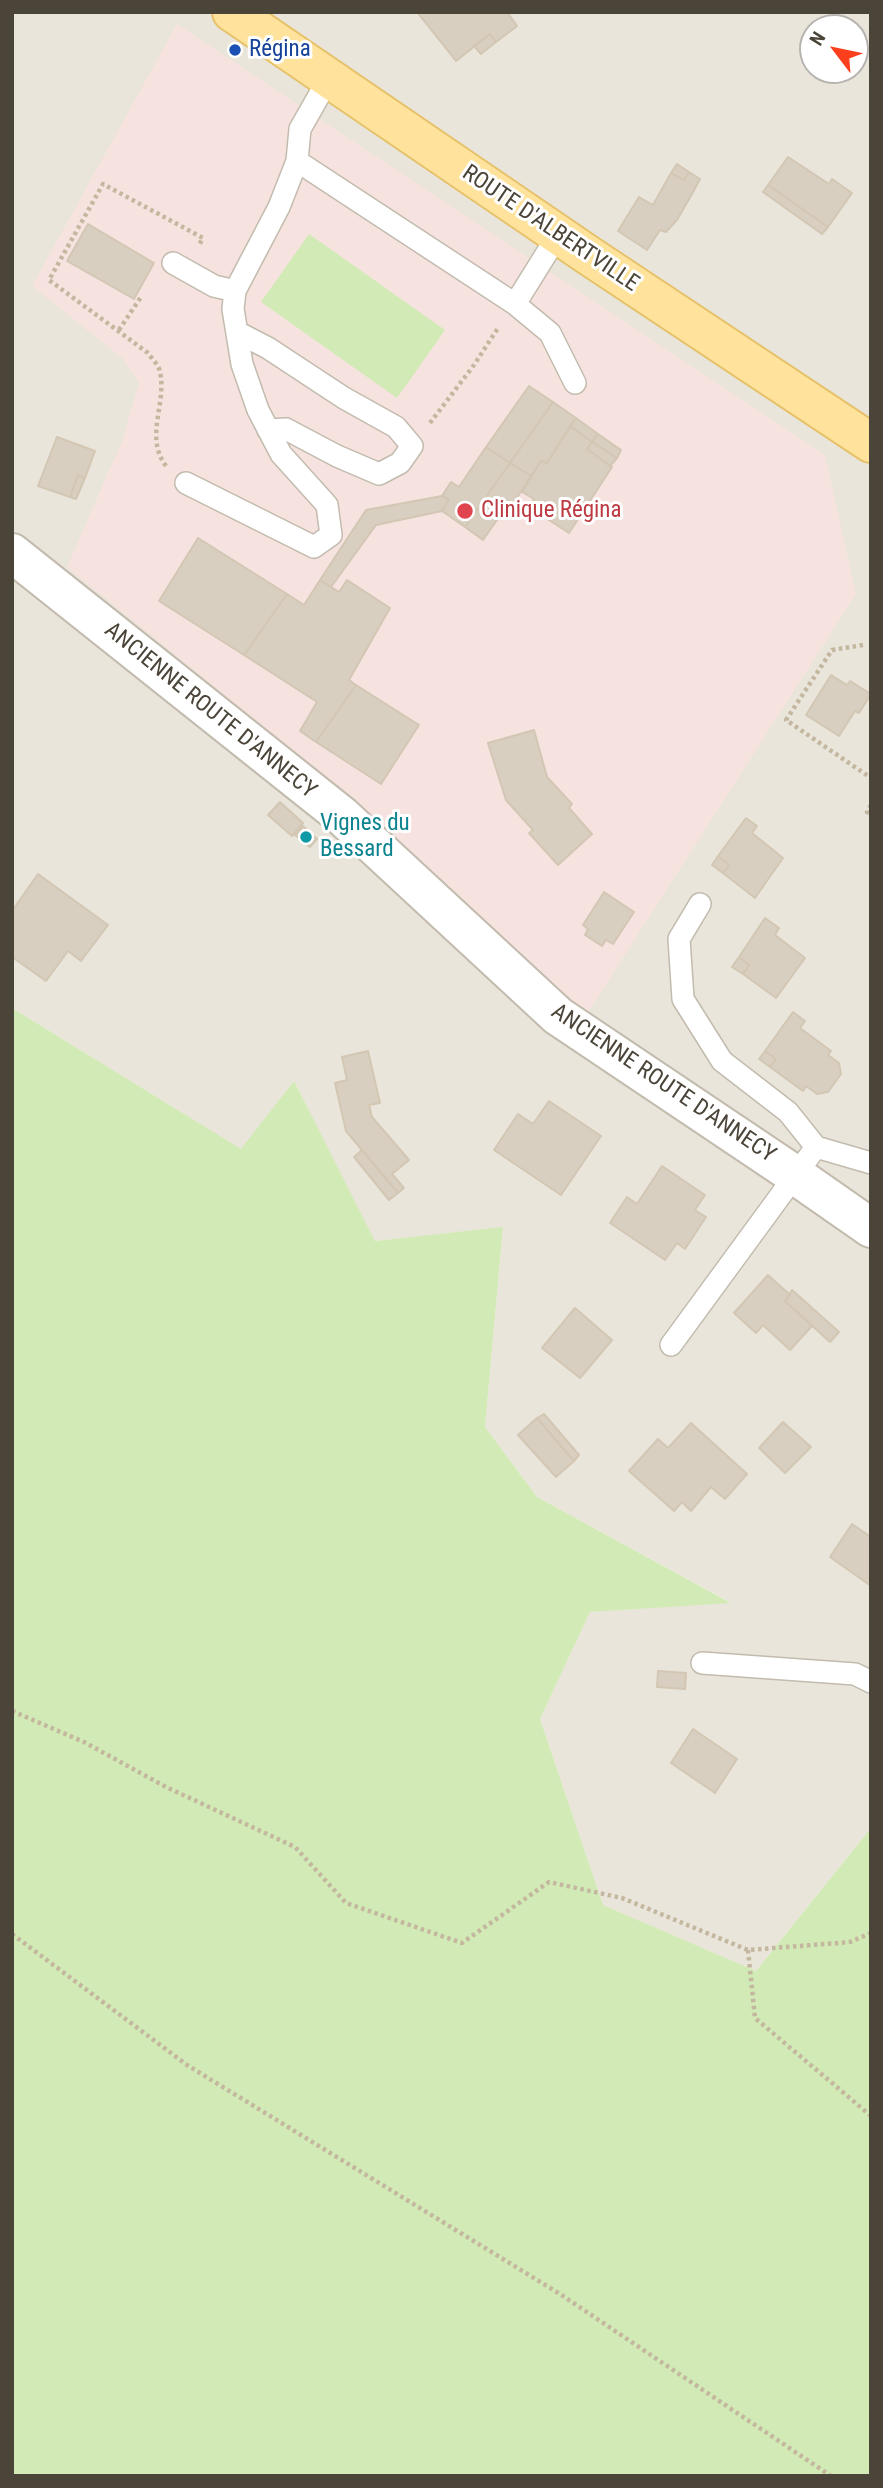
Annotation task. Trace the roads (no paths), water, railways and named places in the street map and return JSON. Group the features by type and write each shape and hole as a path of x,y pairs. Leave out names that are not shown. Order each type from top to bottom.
{"main road":[{"name":"ROUTE D'ALBERTVILLE","path":"232,12 558,235 871,443"}],"street":[{"name":"ANCIENNE ROUTE D'ANNECY","path":"12,553 341,815 558,1016 806,1161 871,1228"}],"lane":[{"path":"186,483 314,547 331,535 327,505 281,454 258,410 242,364 233,309 235,290 279,207 297,161 300,129 329,78"},
{"path":"297,161 515,304 550,333 575,383"},
{"path":"515,304 558,235"},
{"path":"180,267 214,286 235,290"},
{"path":"237,332 268,348 344,398 397,427 412,446 400,463 379,474 286,429 268,430"},
{"path":"700,904 680,939 683,999 722,1060 788,1112 806,1161"},
{"path":"806,1161 871,1163"},
{"path":"671,1345 806,1161"},
{"path":"702,1663 855,1674 871,1682"}],"place":[{"name":"Régina","path":"235,50"},
{"name":"Clinique Régina","path":"465,511"},
{"name":"Vignes du Bessard","path":"306,837"}]}
